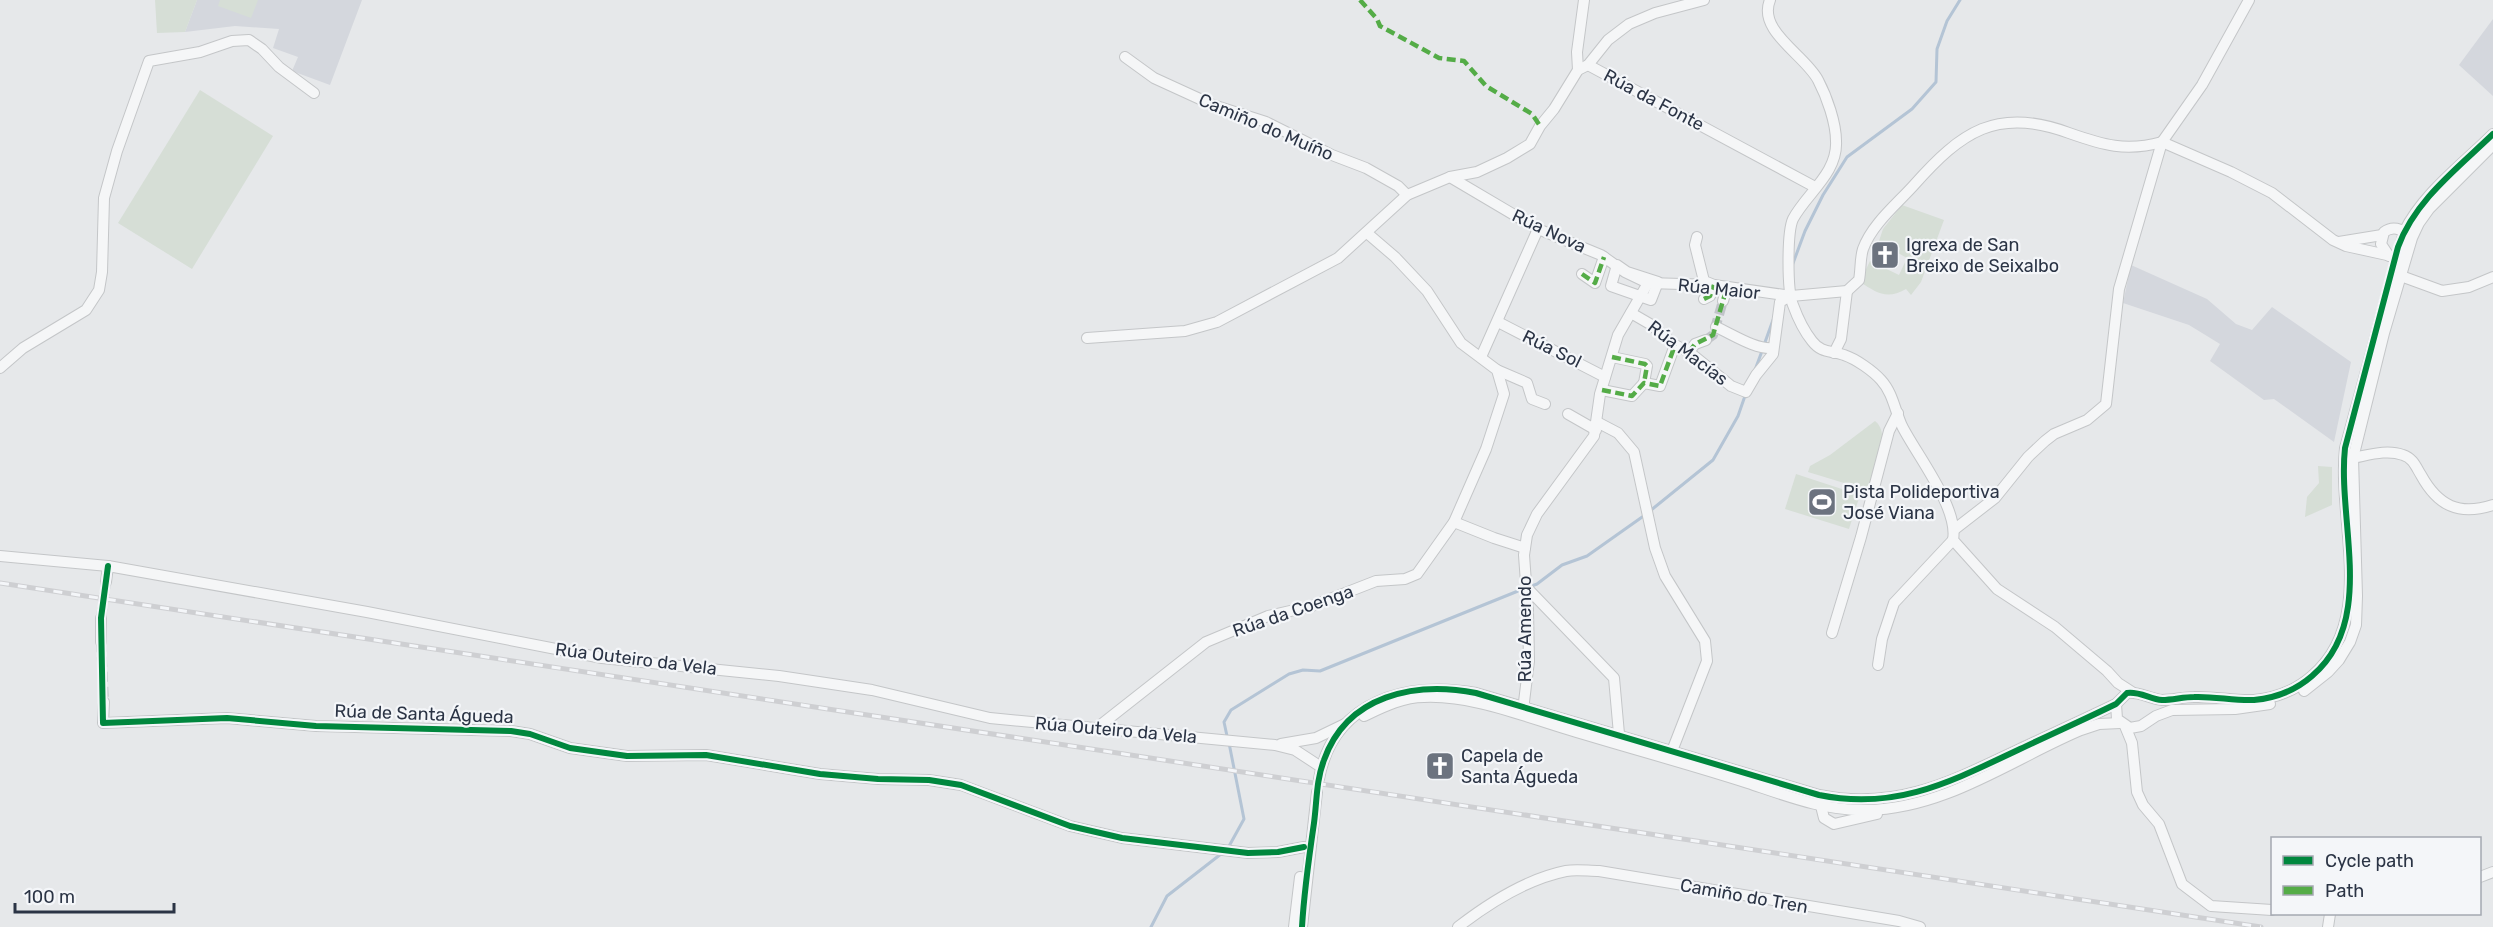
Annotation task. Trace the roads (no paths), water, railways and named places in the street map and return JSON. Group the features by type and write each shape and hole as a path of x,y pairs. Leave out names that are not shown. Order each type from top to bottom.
{"street":[{"path":"1584,0 1577,52 1583,67 1608,40 1629,24 1655,13 1704,0"},
{"path":"1770,0 1766,9 1767,18 1773,29 1805,62 1819,81 1837,142 1833,162 1793,220 1789,232 1792,304 1812,342 1827,353 1844,354 1882,381 1902,425 1934,479 1954,535 1997,589 2055,627 2107,670 2118,683 2124,697"},
{"path":"1878,665 1882,639 1894,603 1954,535 1995,498 2044,441 2054,434 2087,420 2106,404 2119,289 2162,142 2202,85 2249,0"},
{"path":"0,368 23,348 86,310 99,290 102,272 104,198 117,151 149,61 200,52 232,41 249,40 262,49 279,67 314,93"},
{"name":"Camiño do Muíño","path":"1125,57 1154,78 1213,105 1266,122 1332,155 1366,168 1398,186 1407,195"},
{"name":"Rúa da Fonte","path":"1087,339 1185,331 1217,322 1338,258 1407,195 1450,177 1477,172 1507,159 1530,144 1540,126 1583,67 1815,187"},
{"path":"1834,353 1841,339 1847,291 1859,280 1862,252 1873,231 1944,153 1962,138 1982,128 2005,123 2042,125 2110,147 2129,148 2162,142 2231,172 2272,193 2288,203 2321,232 2346,246 2395,255"},
{"path":"1845,807 1902,801 2124,697 2162,699 2209,697 2244,700 2266,698 2306,681 2330,656 2343,633 2348,614 2349,588 2343,464 2347,436 2395,255 2406,234 2409,221 2430,196 2493,134"},
{"path":"2338,242 2386,231 2406,234 2493,145"},
{"name":"Rúa Nova","path":"1450,177 1538,229 1604,256 1625,272 1653,282"},
{"path":"2402,273 2395,255 2381,244 2386,231 2430,196"},
{"path":"2353,454 2402,273 2419,223"},
{"path":"1480,357 1498,322 1538,229"},
{"path":"1367,233 1395,257 1427,291 1461,343 1497,370 1527,383 1532,399 1545,404"},
{"path":"1697,237 1695,245 1704,281 1714,285 1710,296 1704,299"},
{"path":"1582,274 1595,283 1604,256"},
{"path":"1617,265 1611,286 1641,296"},
{"path":"2402,273 2442,291 2469,286 2493,277"},
{"path":"1454,522 1524,548 1537,514 1572,469 1597,426 1605,377 1621,329 1641,296 1653,282"},
{"name":"Rúa Maior","path":"1653,282 1727,286 1791,296 1847,291"},
{"path":"1723,301 1727,286"},
{"path":"1716,327 1757,345 1773,348 1780,302 1791,296"},
{"name":"Rúa Macías","path":"1631,313 1650,324 1675,345 1689,352 1731,386 1746,392 1773,354 1773,348"},
{"name":"Rúa Sol","path":"1498,322 1605,377"},
{"path":"1689,352 1695,344 1706,340"},
{"path":"1644,383 1660,386 1675,345"},
{"path":"1602,390 1632,396 1644,383 1647,366 1612,357"},
{"name":"Rúa da Coenga","path":"1098,727 1206,642 1268,616 1312,606 1376,581 1406,579 1417,574 1454,522 1486,449 1504,394 1497,370"},
{"path":"1822,803 1824,818 1828,822 1869,817 1887,809 1922,802 1950,792 2082,730 2106,723 2130,728 2172,710 2235,710 2273,704 2289,699 2315,683 2339,660 2350,642 2357,613 2353,433 2362,401 2358,393"},
{"path":"1832,633 1861,537 1889,431 1898,413"},
{"path":"1568,414 1618,433 1634,452 1655,548 1665,576 1705,641 1707,661 1672,751"},
{"path":"2353,454 2383,452 2404,455 2415,463 2421,477 2446,506 2464,511 2492,508"},
{"name":"Rúa Amendo","path":"1524,548 1529,661 1524,708"},
{"name":"Rúa Outeiro da Vela","path":"0,556 108,566 367,612 602,658 779,676 872,690 990,718 1275,745"},
{"path":"106,582 108,566"},
{"path":"1526,587 1614,678 1619,734"},
{"path":"101,618 101,642"},
{"path":"1275,745 1311,740 1345,724 1374,703 1414,689 1456,689 1841,799 1885,799 1926,791"},
{"path":"1335,738 1364,717 1409,698 1436,697 1474,703 1822,803 1845,807 1887,809"},
{"path":"2124,697 2115,714 2132,743 2137,792 2143,805 2159,824 2182,884 2211,906 2271,910"},
{"path":"2132,743 2151,709 2145,698"},
{"name":"Rúa de Santa Águeda","path":"104,702 104,723 227,717 316,726 511,731 530,734 570,748 627,756 706,755 820,774 878,779 929,780 961,784 1070,826 1144,841 1248,853 1278,852 1304,847"},
{"path":"1474,703 1495,702 1524,708 1585,729 1603,740"},
{"path":"1275,745 1295,750 1320,773 1335,738 1345,724"},
{"path":"1780,783 1794,793 1822,803"},
{"path":"1294,927 1304,847 1311,806 1316,796 1302,927"},
{"path":"1841,822 1847,814 1845,807"},
{"name":"Camiño do Tren","path":"1458,927 1492,903 1514,891 1535,881 1568,871 1599,871 1899,921 1920,927"}],"waterway":[{"path":"1792,266 1805,231 1823,195 1847,157 1912,109 1936,82 1937,49 1947,21 1960,0"},
{"path":"1764,345 1773,320"},
{"path":"1755,370 1762,351"},
{"path":"1650,511 1713,460 1738,416 1746,393"},
{"path":"1529,587 1537,584 1562,565 1587,556 1645,515"},
{"path":"1227,736 1224,722 1231,710 1289,674 1303,670 1320,671 1523,589"},
{"path":"1228,848 1244,819 1229,743"},
{"path":"1151,927 1167,896 1221,854"}],"tunnel":[{"path":"1706,340 1713,335 1723,301"},
{"path":"101,618 106,582"},
{"path":"101,642 104,702"}],"railway":[{"path":"0,583 2261,927"}],"place":[{"name":"Igrexa de San Breixo de Seixalbo","path":"1885,255"},
{"name":"Pista Polideportiva José Viana","path":"1822,502"},
{"name":"Capela de Santa Águeda","path":"1440,766"}]}
